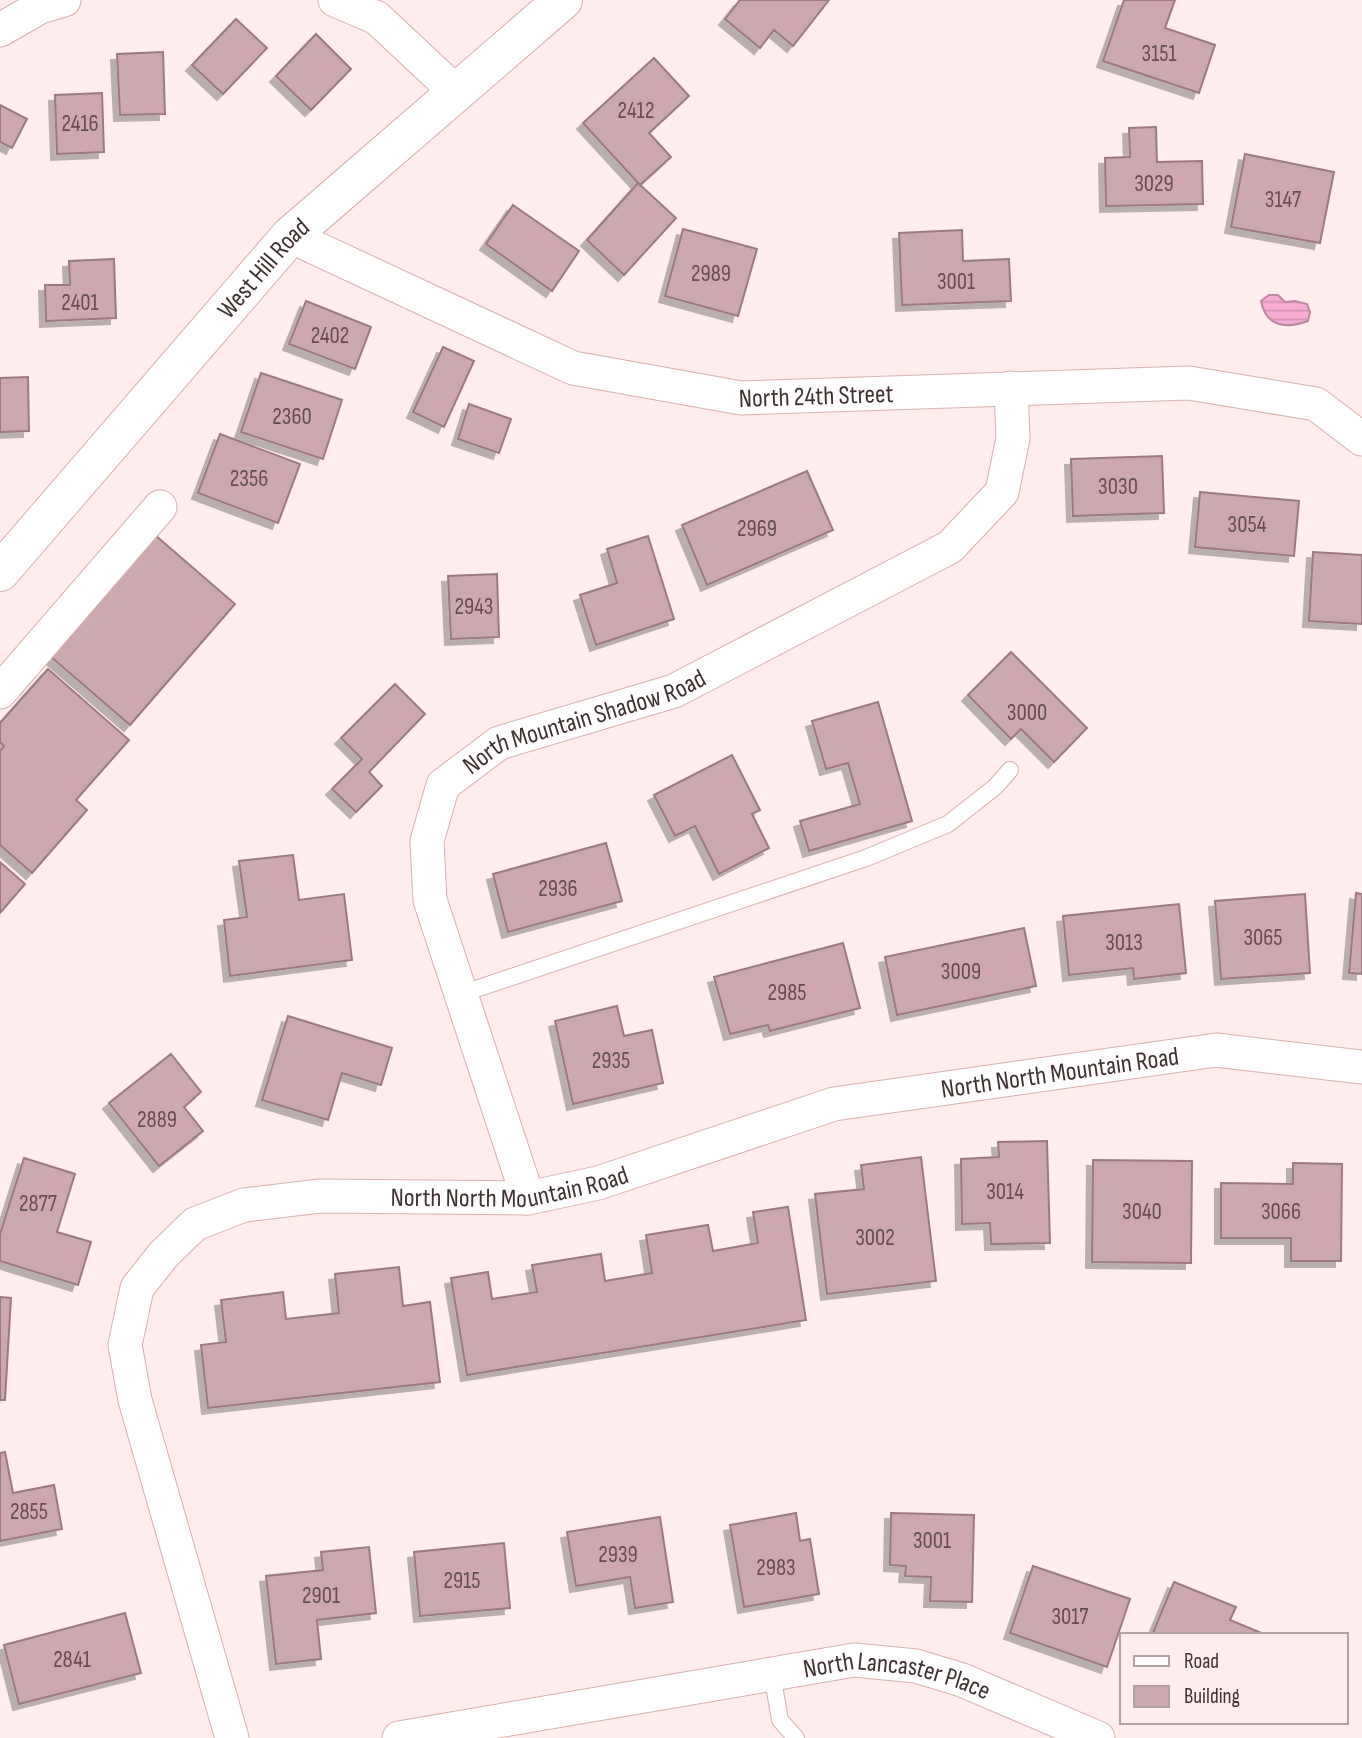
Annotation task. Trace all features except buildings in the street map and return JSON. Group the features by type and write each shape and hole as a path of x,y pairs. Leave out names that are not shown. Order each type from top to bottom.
{"street":[{"path":"0,30 40,7 64,0"},
{"path":"335,0 377,18 457,93"},
{"name":"West Hill Road","path":"0,572 290,236 563,0"},
{"name":"North 24th Street","path":"290,236 573,368 741,398 1189,383 1317,404 1362,439"},
{"name":"North Mountain Shadow Road","path":"528,1198 430,900 427,841 443,785 499,743 674,691 950,547 1002,492 1013,438 1012,388"},
{"path":"0,692 160,507"},
{"name":"North North Mountain Road","path":"232,1738 135,1400 125,1345 137,1288 164,1254 195,1224 244,1205 320,1196 528,1198 598,1183 834,1104 1216,1050 1362,1068"},
{"name":"North Lancaster Place","path":"399,1738 855,1660 916,1666 962,1680 1098,1738"}],"lane":[{"path":"461,995 866,858 948,824 995,788 1010,770"},
{"path":"772,1674 780,1720 796,1738"}],"shaded area":[{"path":"1269,295 1278,295 1285,302 1307,304 1310,312 1308,321 1285,325 1272,321 1261,301"}]}
